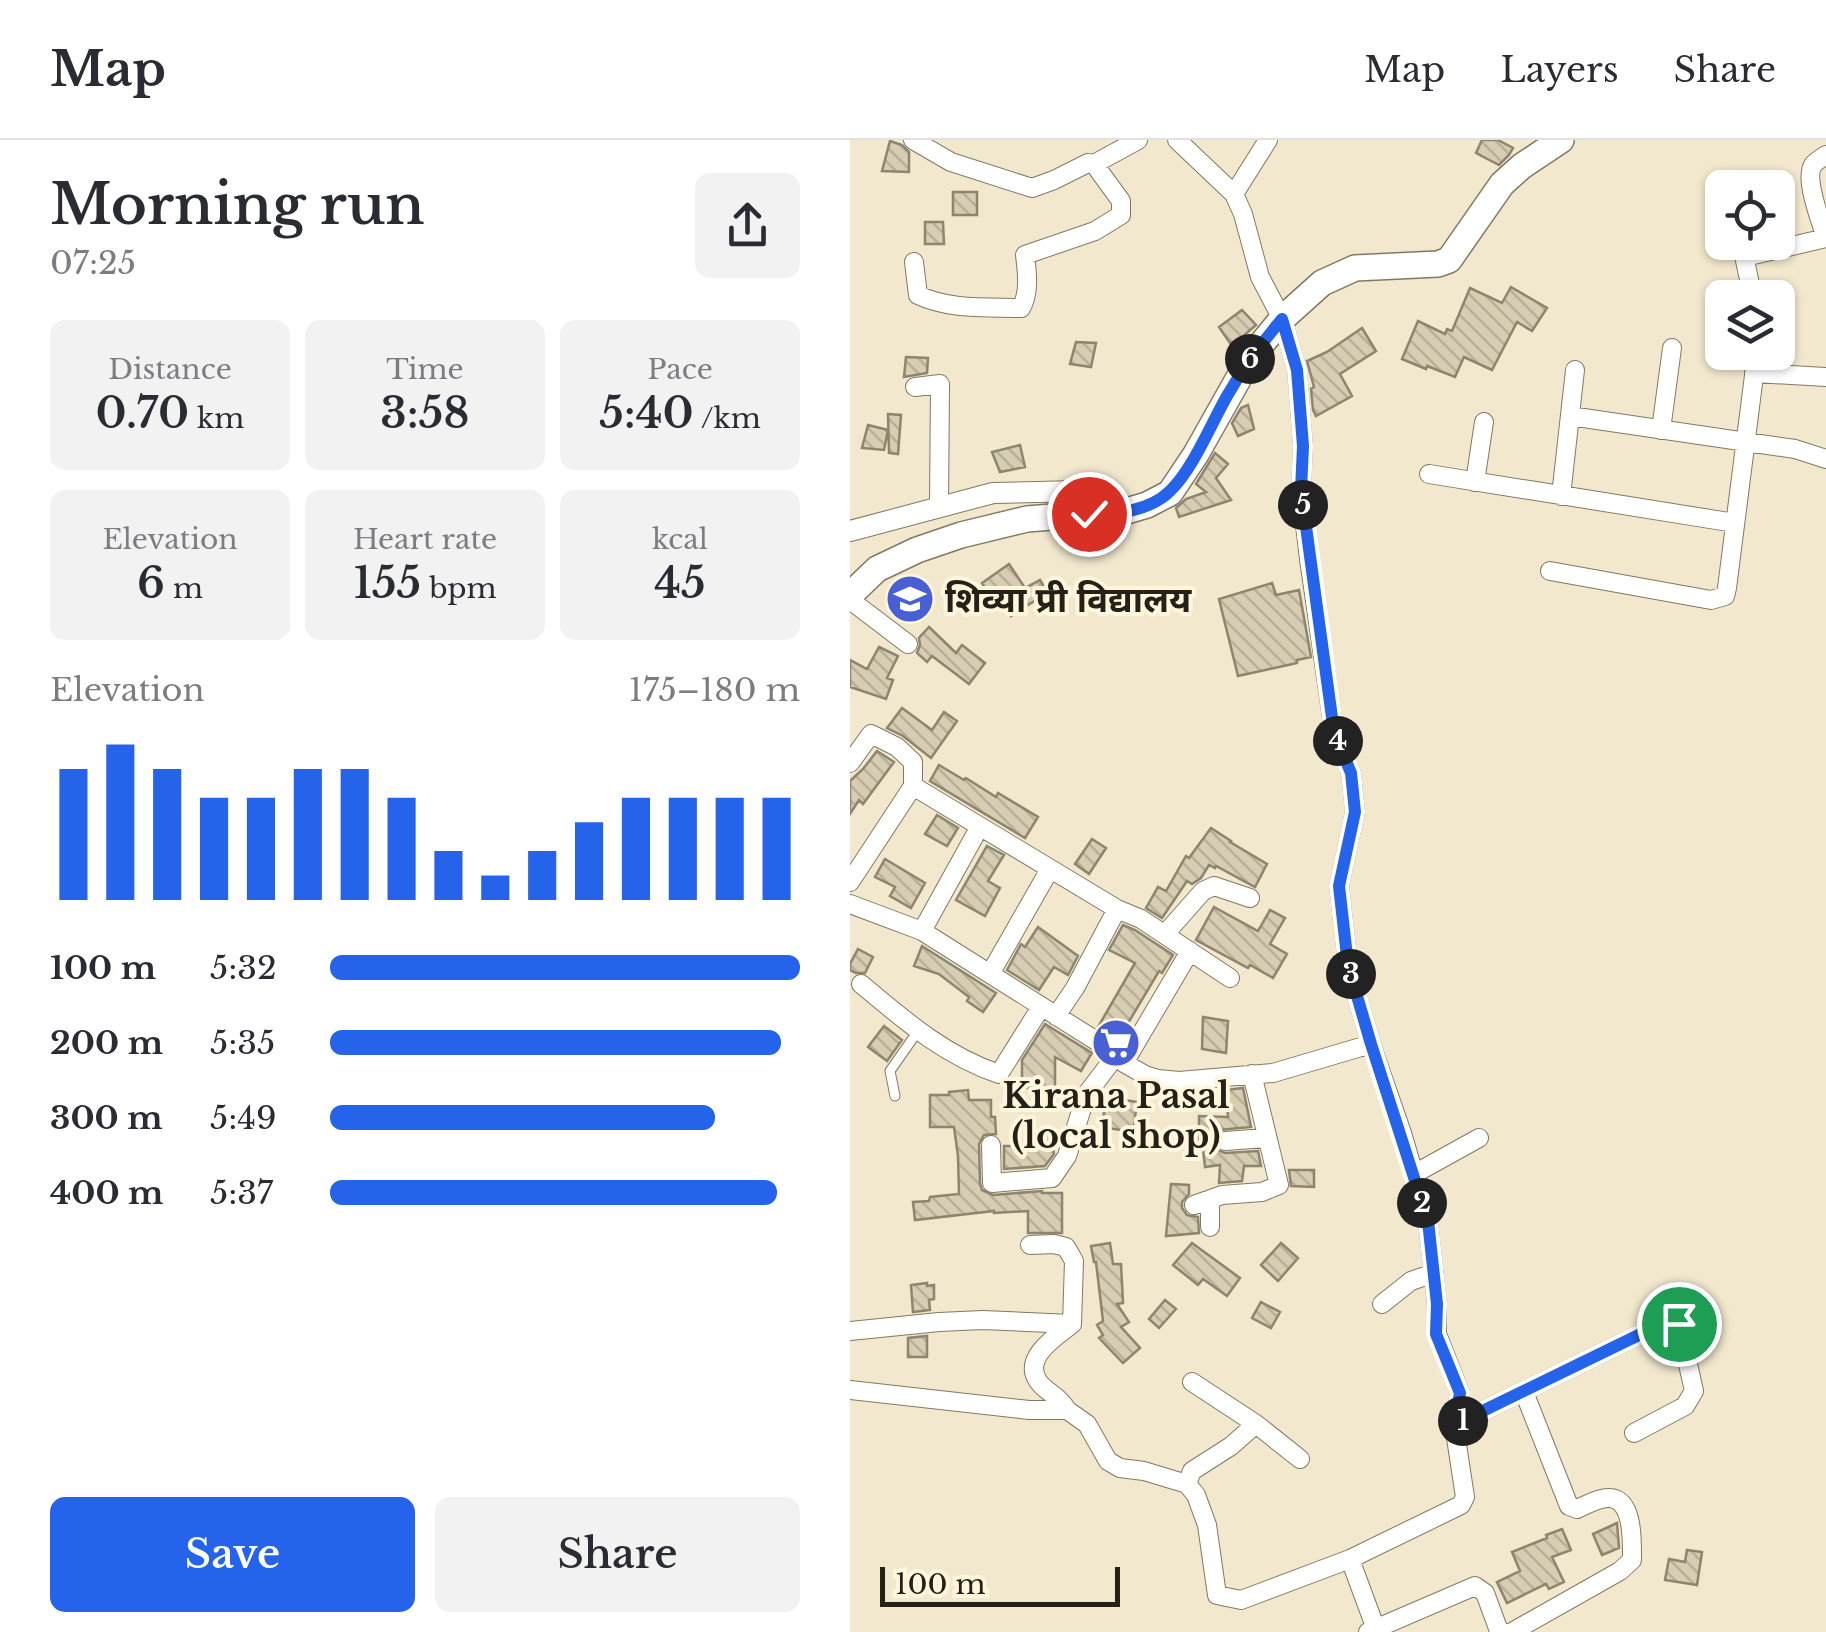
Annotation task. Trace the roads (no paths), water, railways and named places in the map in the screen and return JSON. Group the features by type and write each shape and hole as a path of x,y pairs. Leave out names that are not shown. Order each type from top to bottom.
{"main road":[{"path":"850,598 878,569 961,535 1027,519 1113,514 1147,505 1170,492 1250,358 1282,319 1322,283 1356,268 1438,264 1449,260 1502,184 1562,140"}],"street":[{"path":"913,140 951,162 1032,188 1088,163 1094,164 1138,140"},
{"path":"1030,1245 1066,1247 1074,1261 1072,1324 1040,1350 1034,1368 1038,1382 1087,1424 1108,1461 1120,1468 1187,1484 1196,1495 1206,1525 1217,1595 1241,1600 1350,1560 1460,1505 1465,1497 1454,1425 1460,1393 1436,1334 1428,1221 1348,965 1339,886 1355,812 1351,773 1334,732 1301,490 1303,446 1297,370 1282,319 1260,277 1234,194 1177,140"},
{"path":"1234,194 1268,140"},
{"path":"1795,243 1826,238 1811,186 1811,168 1826,155"},
{"path":"914,262 918,295 934,303 1021,308 1026,300 1025,255 1095,231 1121,215 1121,201 1094,164"},
{"path":"1661,430 1672,348"},
{"path":"1562,496 1575,370"},
{"path":"1550,571 1711,600 1725,596 1755,370"},
{"path":"1754,374 1826,376"},
{"path":"915,387 940,384 939,506"},
{"path":"1570,416 1795,450 1826,459"},
{"path":"1476,482 1484,422"},
{"path":"1429,474 1735,523"},
{"path":"850,531 993,493 1078,491 1089,514"},
{"path":"850,598 908,644"},
{"path":"850,763 871,734 897,747 912,762 913,786 850,882"},
{"path":"913,786 1117,909 1141,919 1230,978"},
{"path":"922,930 979,828"},
{"path":"990,974 1050,868"},
{"path":"1165,934 1203,890 1214,886 1250,898"},
{"path":"850,904 922,930 1144,1075 1169,1081 1273,1073 1371,1044"},
{"path":"861,984 918,1032 951,1053 999,1074 1048,1011 1075,988 1117,909"},
{"path":"991,1144 992,1183 1052,1178 1066,1156 1086,1094 1120,1058 1190,951"},
{"path":"1210,1227 1202,1202 1262,1192 1280,1185 1252,1074"},
{"path":"1225,1141 1266,1138"},
{"path":"1414,1174 1479,1138"},
{"path":"1382,1304 1411,1281 1434,1273"},
{"path":"850,1330 954,1321 1072,1324"},
{"path":"1454,1425 1647,1331 1670,1322 1679,1324 1694,1391 1685,1406 1634,1432"},
{"path":"1192,1382 1300,1459"},
{"path":"850,1390 1028,1410 1067,1410"},
{"path":"1512,1632 1632,1560 1626,1509 1620,1500 1602,1498 1577,1509 1568,1506 1524,1392"},
{"path":"1187,1484 1192,1471 1256,1424"},
{"path":"1350,1560 1374,1631 1475,1586 1485,1593 1499,1631 1503,1632"}],"lane":[{"path":"895,1096 890,1071 918,1032"}],"place":[{"name":"शिव्या प्री विद्यालय","path":"910,599"},
{"name":"Kirana Pasal (local shop)","path":"1116,1043"}]}
